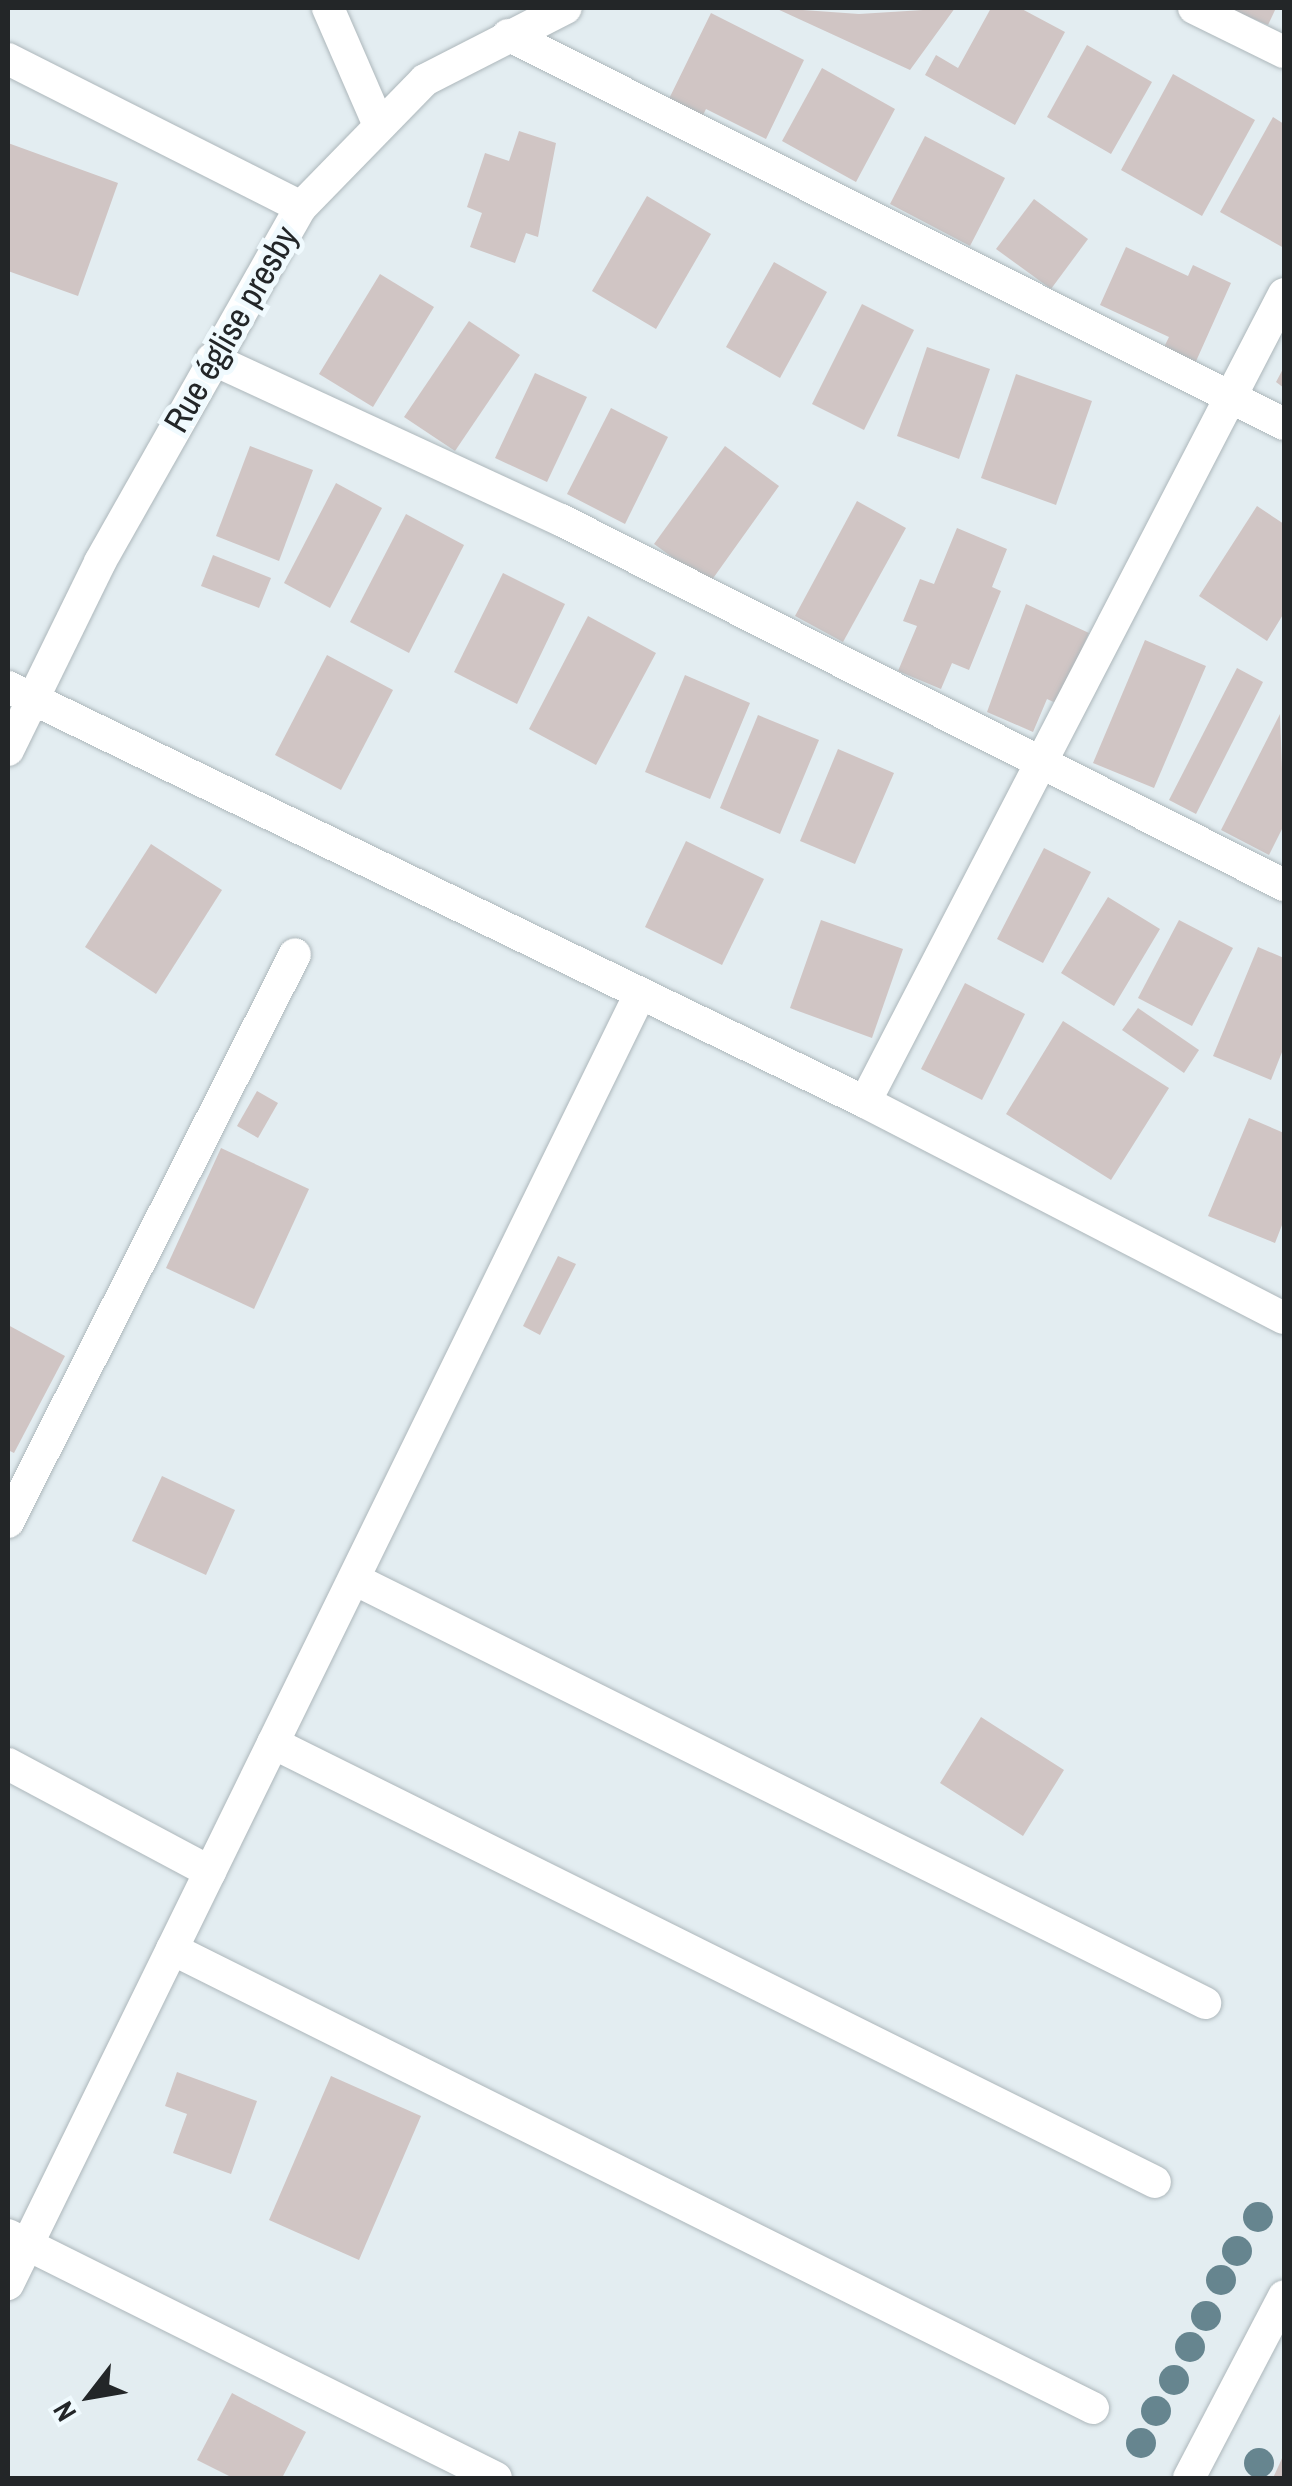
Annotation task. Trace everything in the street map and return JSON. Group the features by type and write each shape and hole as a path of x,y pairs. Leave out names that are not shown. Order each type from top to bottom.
{"street":[{"path":"328,8 378,123"},
{"name":"Rue église presby","path":"8,750 20,694 301,207 378,123 425,80 566,8"},
{"path":"1194,8 1284,52"},
{"path":"508,35 1284,424"},
{"path":"8,59 301,207"},
{"path":"865,1102 1036,765 1284,294"},
{"path":"212,359 562,520 1036,765 1284,886"},
{"path":"20,694 865,1102 1284,1318"},
{"path":"8,1522 295,954"},
{"path":"8,2284 17,2240 172,1949 640,994"},
{"path":"354,1579 1205,2002"},
{"path":"273,1743 1155,2182"},
{"path":"8,1764 210,1872"},
{"path":"172,1949 1093,2408"},
{"path":"17,2240 496,2478"},
{"path":"1189,2478 1284,2296"}],"building":[{"path":"775,8 859,14 955,8 910,70"},
{"path":"991,8 1020,8 1065,32 1015,125 925,75 936,55 958,68"},
{"path":"1228,8 1276,8 1268,25"},
{"path":"711,13 804,60 766,139 706,109 699,123 665,107"},
{"path":"1087,45 1152,82 1111,154 1047,117"},
{"path":"822,68 895,109 856,182 782,141"},
{"path":"1173,74 1255,120 1202,216 1121,170"},
{"path":"1273,117 1284,124 1284,248 1220,212"},
{"path":"519,131 556,143 538,237 526,233 515,263 470,247 482,213 467,207 485,153 509,161"},
{"path":"925,136 1005,178 970,246 890,204"},
{"path":"8,143 118,183 78,296 8,271"},
{"path":"647,196 711,234 656,329 592,291"},
{"path":"1034,199 1088,239 1051,289 996,249"},
{"path":"1126,247 1188,276 1193,265 1231,283 1193,368 1161,353 1169,337 1100,305"},
{"path":"774,262 827,292 780,378 726,347"},
{"path":"380,274 434,307 373,407 319,374"},
{"path":"862,304 914,330 864,430 812,404"},
{"path":"469,321 520,355 455,451 404,417"},
{"path":"927,347 990,369 959,459 897,436"},
{"path":"1284,367 1284,388 1276,382"},
{"path":"535,373 587,397 547,482 495,458"},
{"path":"1016,374 1092,401 1056,505 981,478"},
{"path":"611,408 668,437 625,524 567,494"},
{"path":"250,446 313,470 279,561 216,536"},
{"path":"725,446 779,486 709,584 654,544"},
{"path":"336,483 382,508 330,608 284,583"},
{"path":"857,501 906,528 843,642 795,616"},
{"path":"1257,506 1284,524 1284,613 1267,641 1199,596"},
{"path":"406,514 464,545 409,653 350,622"},
{"path":"957,528 1007,549 992,587 1001,591 969,670 952,663 941,689 898,671 917,626 903,621 920,579 934,584"},
{"path":"213,555 271,578 259,608 201,586"},
{"path":"503,573 565,604 517,704 454,672"},
{"path":"1026,604 1089,633 1058,704 1047,699 1033,732 987,712"},
{"path":"588,616 656,653 596,765 529,729"},
{"path":"1145,640 1206,666 1154,788 1093,763"},
{"path":"327,655 393,690 341,790 275,755"},
{"path":"1237,668 1263,682 1196,814 1169,800"},
{"path":"685,675 750,703 710,799 645,772"},
{"path":"1280,714 1284,825 1269,855 1221,830"},
{"path":"758,715 819,740 780,834 720,808"},
{"path":"838,749 894,773 855,864 800,841"},
{"path":"686,841 764,879 722,965 645,927"},
{"path":"151,844 222,890 156,994 85,947"},
{"path":"1044,848 1091,872 1043,963 997,939"},
{"path":"1108,897 1160,929 1114,1006 1061,973"},
{"path":"821,920 903,949 872,1038 790,1008"},
{"path":"1179,920 1233,948 1192,1026 1138,998"},
{"path":"1258,947 1284,958 1284,1047 1271,1080 1213,1056"},
{"path":"965,983 1025,1014 982,1100 921,1069"},
{"path":"1138,1008 1199,1050 1184,1073 1122,1030"},
{"path":"1063,1021 1169,1088 1111,1180 1006,1114"},
{"path":"257,1091 278,1103 258,1138 237,1126"},
{"path":"1249,1118 1284,1133 1284,1220 1275,1243 1208,1216"},
{"path":"221,1148 309,1189 254,1309 166,1268"},
{"path":"558,1256 576,1264 540,1335 523,1326"},
{"path":"8,1325 65,1356 14,1453 8,1450"},
{"path":"162,1476 235,1510 206,1575 132,1541"},
{"path":"981,1717 1064,1770 1023,1836 940,1783"},
{"path":"177,2072 257,2101 231,2174 173,2153 187,2114 165,2106"},
{"path":"331,2076 421,2116 359,2260 269,2220"},
{"path":"232,2393 306,2432 282,2478 233,2478 197,2460"},
{"path":"1284,2454 1284,2478 1273,2478"}]}
